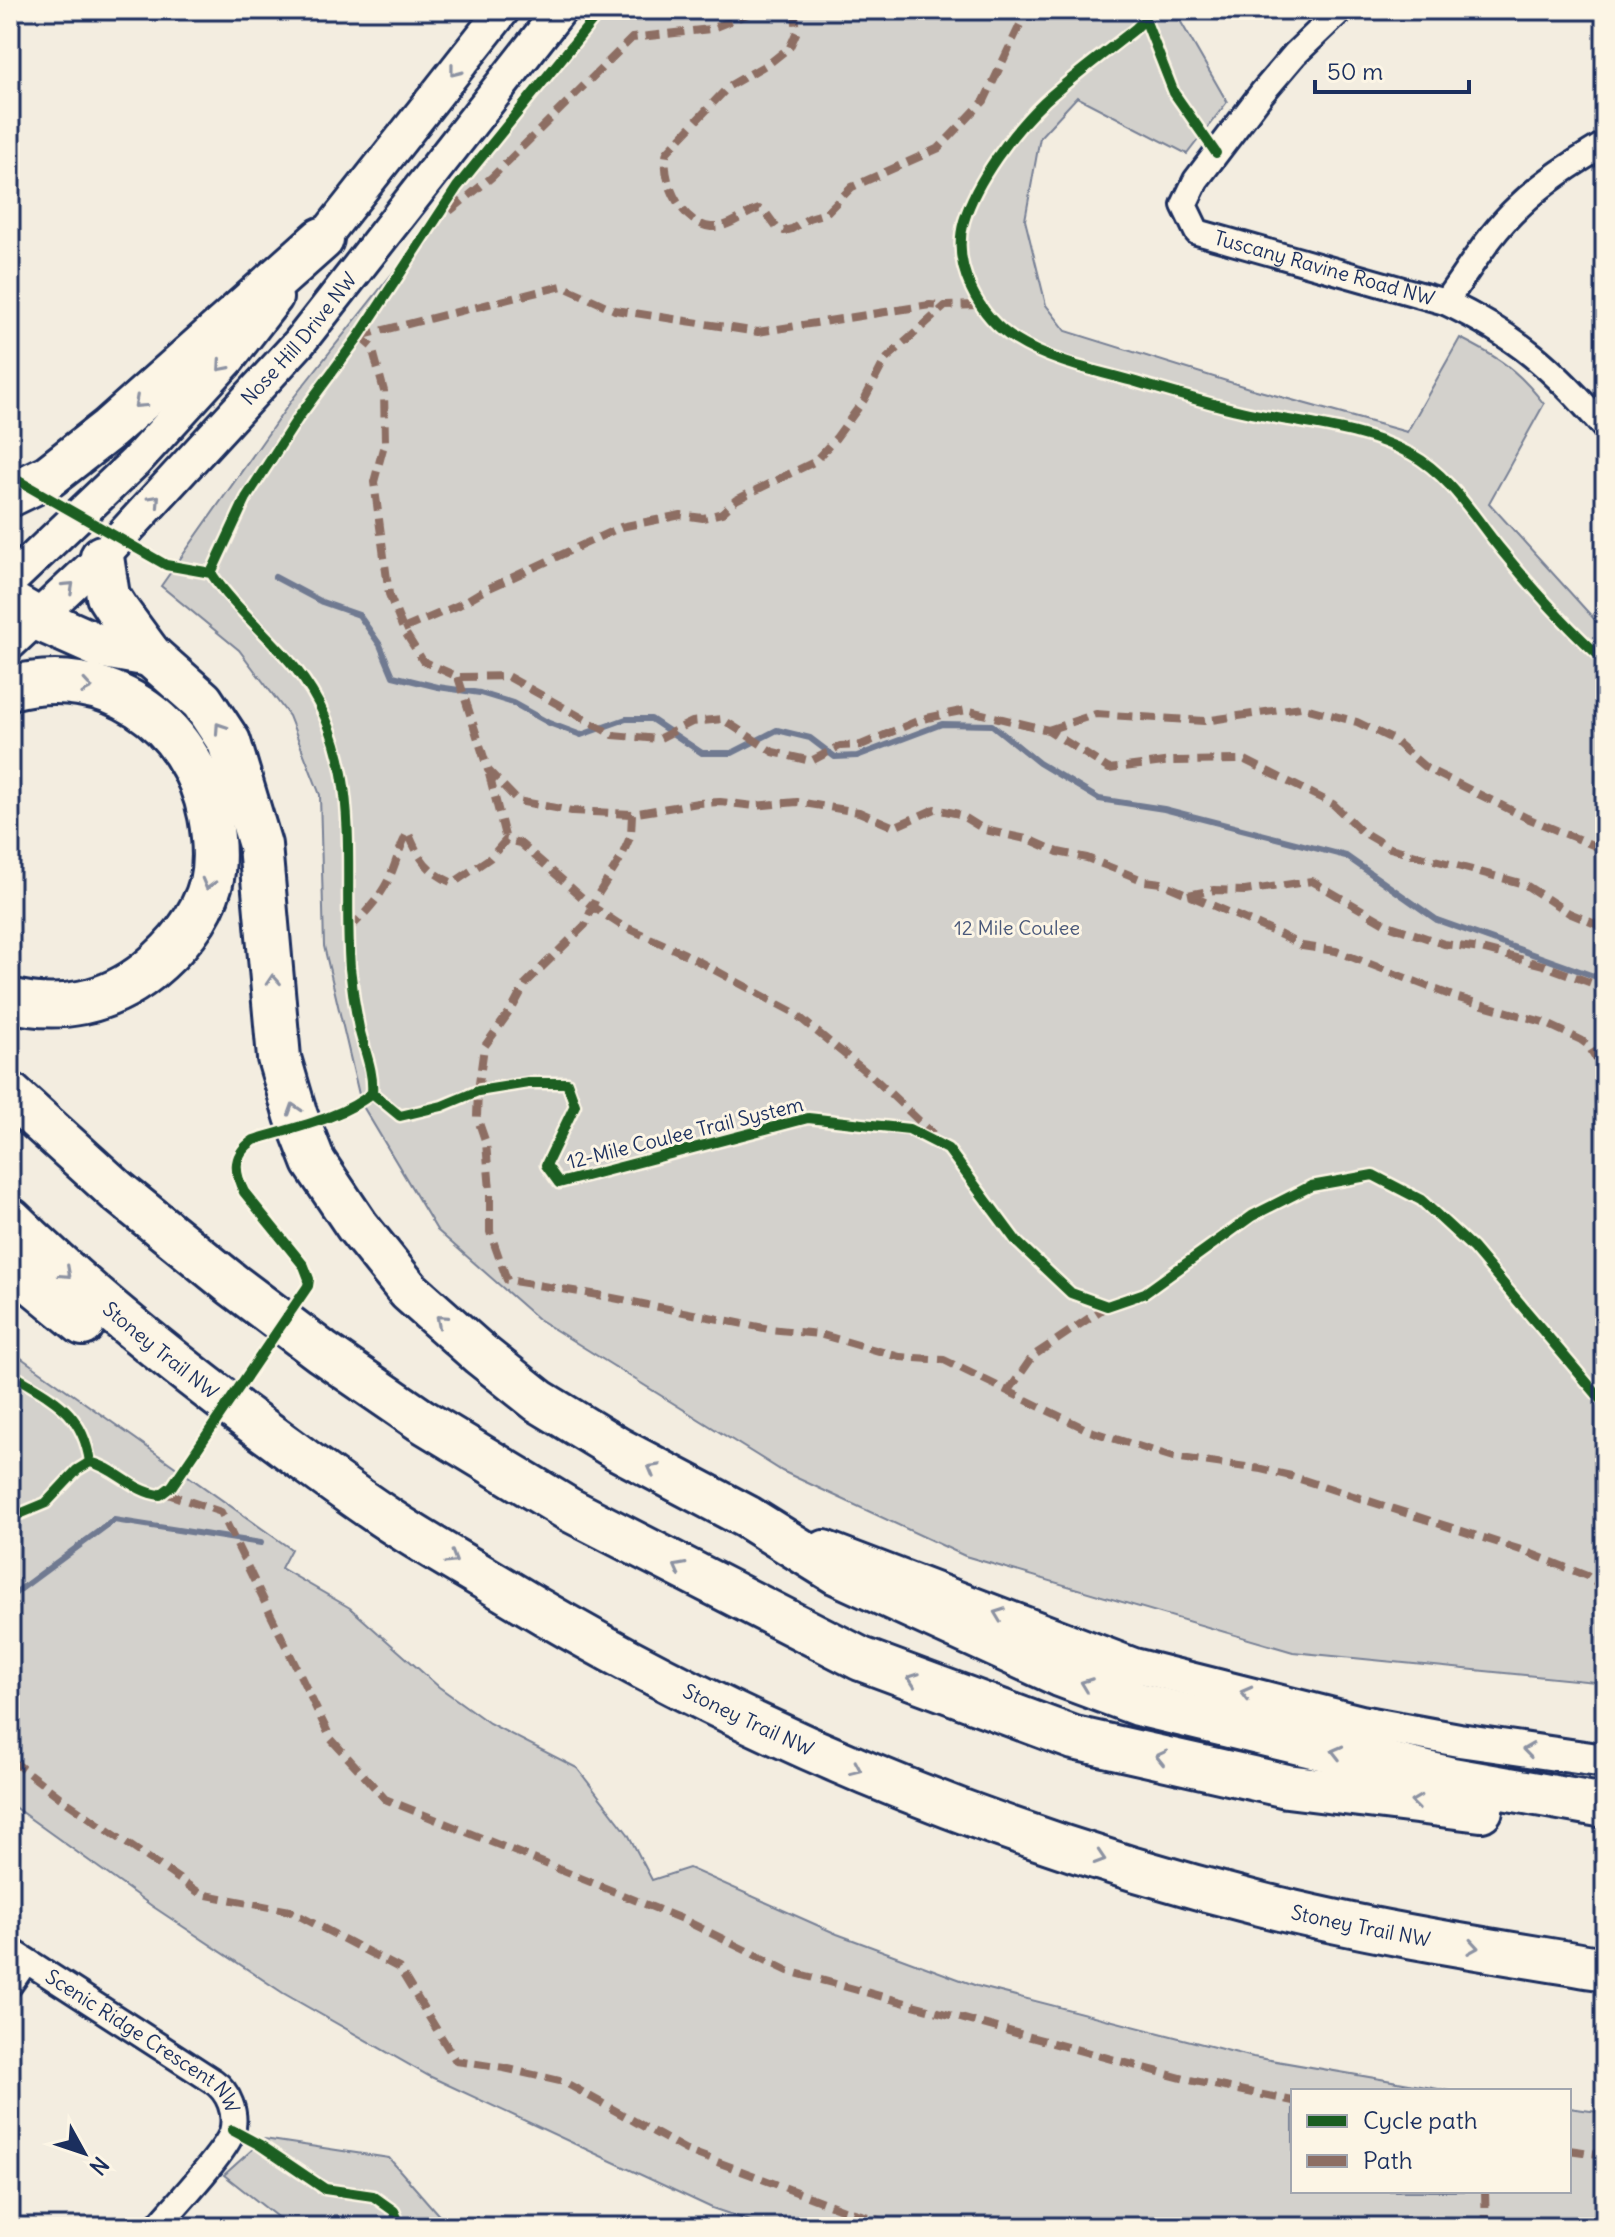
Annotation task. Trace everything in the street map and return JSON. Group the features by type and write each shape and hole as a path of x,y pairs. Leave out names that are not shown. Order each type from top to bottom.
{"highway":[{"path":"10,495 49,476 109,429 322,239"},
{"path":"102,557 108,596 150,655 202,701 229,742 260,845 279,1058 314,1162 357,1226 409,1291 480,1354 539,1401 618,1449 747,1517 837,1573 1060,1675 1138,1704 1452,1779 1605,1806"},
{"path":"19,621 99,646 150,655"},
{"path":"10,688 44,681 90,687 110,691 152,716 171,733 195,767 207,800 215,841 211,884 193,923 164,958 130,985 90,1002 60,1006 10,1000"},
{"path":"10,1094 117,1191 233,1285 322,1352 421,1420 568,1509 861,1659 1074,1738 1287,1786 1605,1826"},
{"name":"Stoney Trail NW","path":"10,1219 67,1274 166,1357 386,1518 607,1651 729,1713 888,1783 993,1822 1142,1871 1260,1904 1392,1934 1605,1969"},
{"path":"10,1264 195,1414 276,1472 386,1518"}],"street":[{"name":"Nose Hill Drive NW","path":"10,581 135,462 228,360 503,10"},
{"name":"Nose Hill Drive NW","path":"19,621 102,557 299,343 560,10"},
{"name":"Tuscany Ravine Road NW","path":"1341,10 1295,54 1196,180 1184,205 1197,232 1445,302 1482,320 1525,347 1559,377 1605,428"},
{"name":"Tuscany Ravine Road NW","path":"1445,302 1517,207 1550,179 1605,144"},
{"path":"747,1517 1134,1665 1361,1722 1605,1761"},
{"path":"10,1984 18,1955"},
{"name":"Scenic Ridge Crescent NW","path":"18,1955 213,2081 220,2086 232,2106 229,2139 157,2227"}],"green space":[{"name":"12 Mile Coulee","path":"606,10 1174,10 1227,102 1187,154 1077,97 1040,137 1025,220 1046,305 1066,331 1249,388 1407,432 1460,338 1506,365 1544,404 1489,503 1605,631 1605,1683 1293,1652 965,1556 782,1471 538,1319 437,1230 361,1103 324,946 320,795 289,716 239,650 161,586 294,397 569,51"},
{"path":"10,1350 291,1549 281,1568 350,1608 439,1687 489,1723 577,1768 628,1834 652,1880 689,1868 837,1934 977,1986 1253,2057 1438,2089 1291,2089 1291,2193 1571,2193 1571,2108 1605,2113 1605,2227 768,2227 712,2208 429,2076 283,1993 152,1906 10,1804"},
{"path":"264,2139 389,2158 449,2227 290,2227 224,2175"}],"waterway":[{"path":"275,577 322,602 359,615 380,645 393,676 480,693 513,703 549,723 581,735 626,719 651,719 702,753 732,753 777,730 810,738 835,757 857,756 942,724 992,725 1039,763 1099,799 1164,809 1346,856 1437,920 1605,980"},
{"path":"10,1597 114,1520 261,1543"}],"marked path":[{"path":"450,211 492,177 632,38 710,29 758,10"},
{"path":"791,10 795,15 797,31 790,47 771,62 729,86 667,152 667,174 675,198 690,218 700,224 711,227 724,225 759,209 777,228 784,231 792,229 809,218 826,213 852,187 939,148 984,101 1027,10"},
{"path":"359,336 562,286 615,310 758,332 930,305 945,306"},
{"path":"403,629 621,527 681,515 703,518 722,513 736,500 814,462 864,400 885,360 945,306 979,305"},
{"path":"359,336 372,347 384,391 385,441 374,482 389,594 403,629 423,661 458,677 507,676 613,735 658,739 692,722 722,719 773,752 811,761 840,746 861,745 922,719 966,710 1048,730 1109,769 1172,761 1245,760 1333,804 1361,831 1390,848 1524,884 1569,913 1605,928"},
{"path":"458,677 488,770 518,801 572,811 632,814 698,803 754,806 797,802 859,812 894,827 935,809 959,814 985,830 1031,840 1145,881 1161,883 1302,946 1336,951 1455,997 1543,1022 1588,1045 1605,1073"},
{"path":"1048,730 1096,714 1204,721 1301,707 1357,722 1392,739 1426,768 1527,818 1605,850"},
{"path":"489,774 506,840"},
{"path":"632,814 631,835 621,858 597,896 585,925 526,983 484,1047 477,1117 486,1143 490,1232 507,1280 769,1329 819,1334 900,1357 944,1360 1090,1431 1173,1457 1291,1476 1524,1551 1587,1576 1605,1590"},
{"path":"348,930 383,890 408,832 424,863 453,883 490,858 506,840 520,843 593,907 619,924 685,954 793,1012 876,1080 933,1134"},
{"path":"1188,895 1214,890 1245,891 1312,881 1388,925 1444,944 1481,949 1543,965 1605,988"},
{"path":"1008,1392 1033,1356 1107,1306"},
{"path":"165,1493 221,1512 331,1739 385,1799 682,1919 788,1971 1185,2079 1291,2101"},
{"path":"10,1759 62,1799 201,1894 290,1911 399,1968 456,2061 564,2082 686,2150 844,2210 902,2227"},
{"path":"1571,2150 1605,2155"},
{"path":"1485,2193 1486,2227"}],"cycle path":[{"path":"211,573 246,498 298,418 359,336 457,187 601,10"},
{"path":"1145,10 1145,19 1135,29 1033,113 997,157 977,189 964,221 961,255 971,289 980,304 990,318 1016,340 1059,360 1228,408 1371,437 1411,454 1450,485 1538,594 1605,661"},
{"path":"1145,19 1174,93 1216,153"},
{"path":"10,476 166,565 211,573 296,669 318,703 333,738 342,775 347,812 350,968 372,1085 372,1093 360,1102 316,1122 254,1140 239,1157 237,1170 244,1192 304,1266 308,1286 172,1486 160,1495 150,1493 90,1462 77,1470 46,1503 10,1518"},
{"name":"12-Mile Coulee Trail System","path":"372,1093 400,1116 442,1106 478,1091 528,1083 567,1083 575,1105 546,1165 559,1183 808,1118 909,1129 948,1149 1017,1242 1071,1293 1107,1306 1145,1293 1252,1216 1311,1186 1373,1175 1421,1200 1473,1248 1605,1404"},
{"path":"10,1373 51,1399 72,1417 80,1429 90,1462"},
{"path":"232,2130 325,2189 373,2196 394,2211 401,2227"}]}
